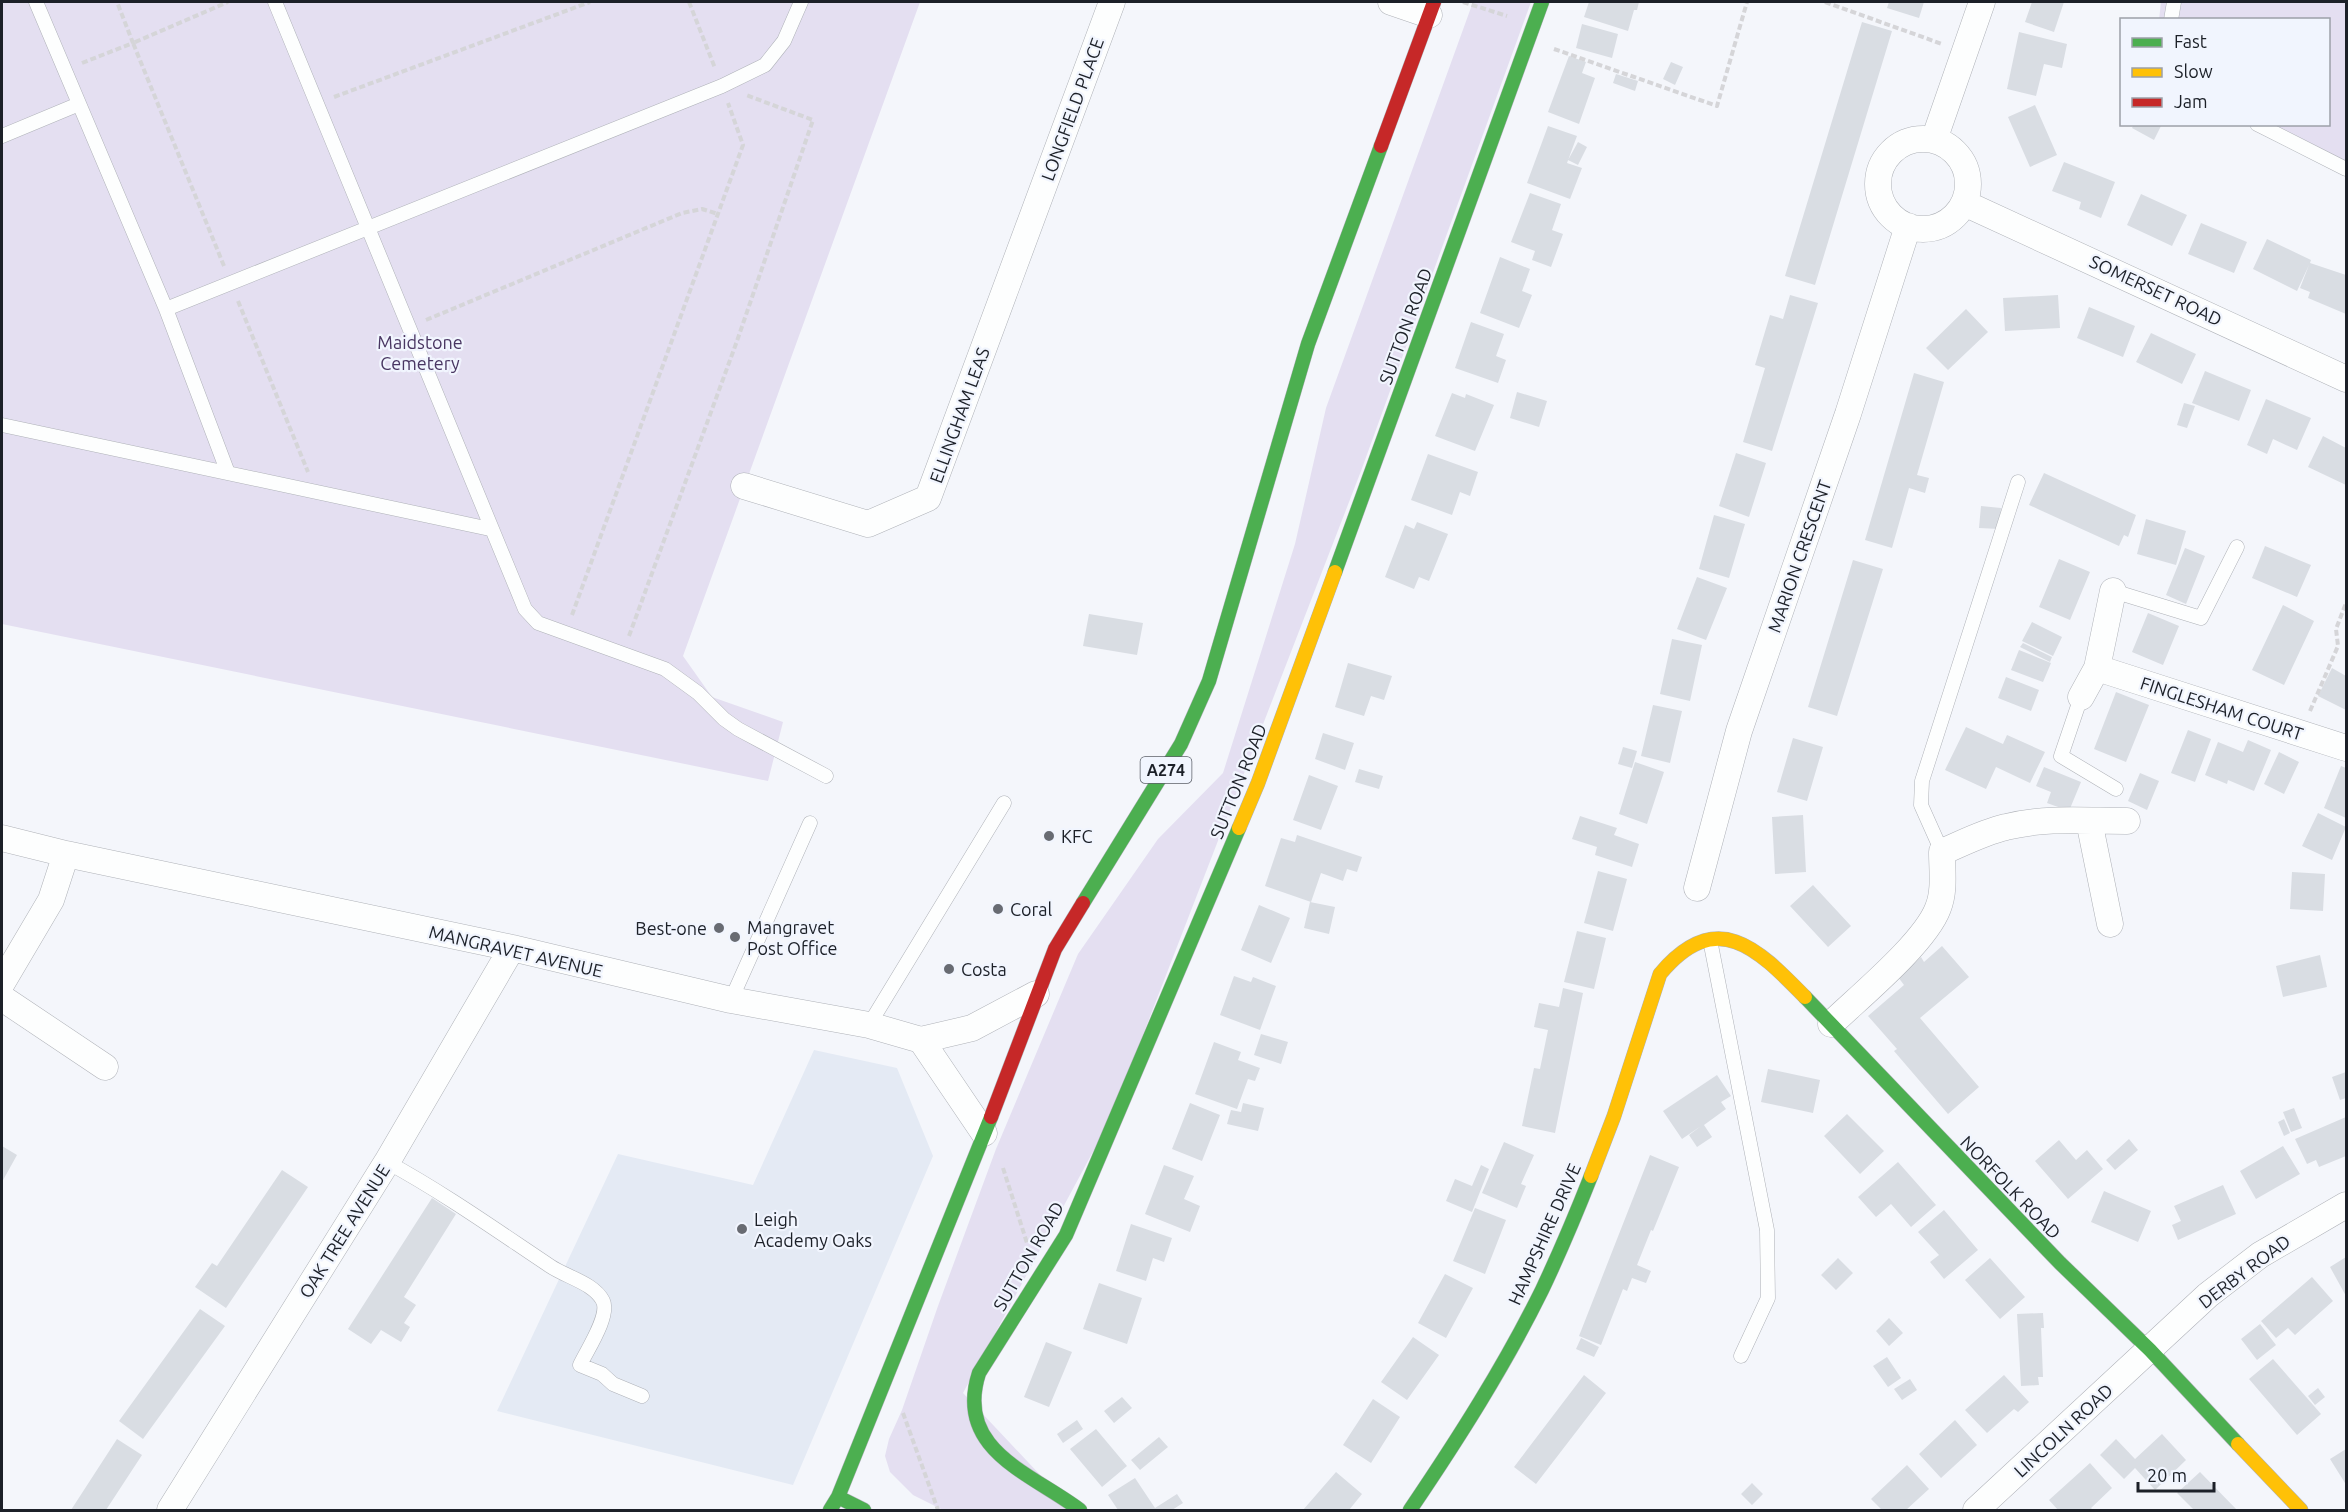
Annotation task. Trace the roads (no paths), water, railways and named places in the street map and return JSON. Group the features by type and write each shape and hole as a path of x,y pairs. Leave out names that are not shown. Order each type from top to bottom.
{"street":[{"name":"LONGFIELD PLACE","path":"1032,217 1112,2"},
{"path":"1391,2 1432,8"},
{"name":"SUTTON ROAD","path":"1080,1510 1013,1467 993,1451 980,1431 973,1409 972,1395 979,1373 1066,1235 1258,783 1542,2"},
{"path":"1934,140 1982,2"},
{"name":"A274","path":"830,1510 838,1497 963,1190 1036,993 1055,949 1181,744 1209,681 1308,344 1432,8"},
{"path":"1913,140 1934,140 1954,150 1966,169 1968,186 1964,203 1951,220 1937,227 1922,229 1908,226 1895,219 1882,202 1879,188 1881,167 1900,145 1913,140"},
{"name":"SOMERSET ROAD","path":"1964,203 2346,379"},
{"name":"ELLINGHAM LEAS","path":"744,486 868,524 928,498 1032,217"},
{"name":"MARION CRESCENT","path":"1697,888 1739,731 1848,414 1896,270 1908,226"},
{"path":"2082,697 2097,668 2113,591"},
{"name":"FINGLESHAM COURT","path":"2097,668 2346,748"},
{"path":"2089,821 2110,924"},
{"path":"1831,1024 1891,967 1926,929 1939,907 1943,880 1942,852 1986,832 2009,826 2035,822 2127,821"},
{"name":"MANGRAVET AVENUE","path":"2,838 66,854 512,948 731,1000 869,1024 921,1040"},
{"path":"2,983 51,900 66,854"},
{"name":"NORFOLK ROAD","path":"1676,956 1695,944 1721,938 1745,945 1786,978 2060,1263 2150,1350 2301,1510"},
{"name":"OAK TREE AVENUE","path":"170,1510 387,1162 512,948"},
{"name":"HAMPSHIRE DRIVE","path":"1410,1510 1468,1423 1535,1302 1575,1216 1613,1119 1660,974 1676,956"},
{"path":"984,1133 921,1040 972,1028 1036,993"},
{"path":"2,998 105,1067"},
{"name":"DERBY ROAD","path":"2150,1350 2208,1295 2260,1255 2346,1204"},
{"name":"LINCOLN ROAD","path":"1976,1510 2150,1350"},
{"path":"838,1497 864,1510"}],"lane":[{"path":"36,2 166,309 228,473"},
{"path":"275,2 490,529 525,609 538,623 665,669 698,693 724,719 738,729 826,776"},
{"path":"166,309 722,87 765,65 783,41 801,2"},
{"path":"2171,18 2174,2"},
{"path":"2,136 79,104"},
{"path":"2261,126 2346,169"},
{"path":"2,425 490,529"},
{"path":"1942,852 1921,805 1922,781 2018,482"},
{"path":"2113,591 2201,618 2236,547"},
{"path":"2082,697 2061,756 2116,789"},
{"path":"869,1024 1004,803"},
{"path":"731,1000 810,824"},
{"path":"1710,940 1767,1230 1768,1298 1741,1356"},
{"path":"387,1162 433,1187 557,1270 594,1290 604,1303 604,1317 580,1365 602,1374 613,1384 642,1396"}],"place":[{"name":"KFC","path":"1049,836"},
{"name":"Coral","path":"998,909"},
{"name":"Best-one","path":"719,928"},
{"name":"Mangravet Post Office","path":"735,937"},
{"name":"Costa","path":"949,969"},
{"name":"Leigh Academy Oaks","path":"742,1229"}],"park label":[{"name":"Maidstone Cemetery","path":"420,352"}]}
